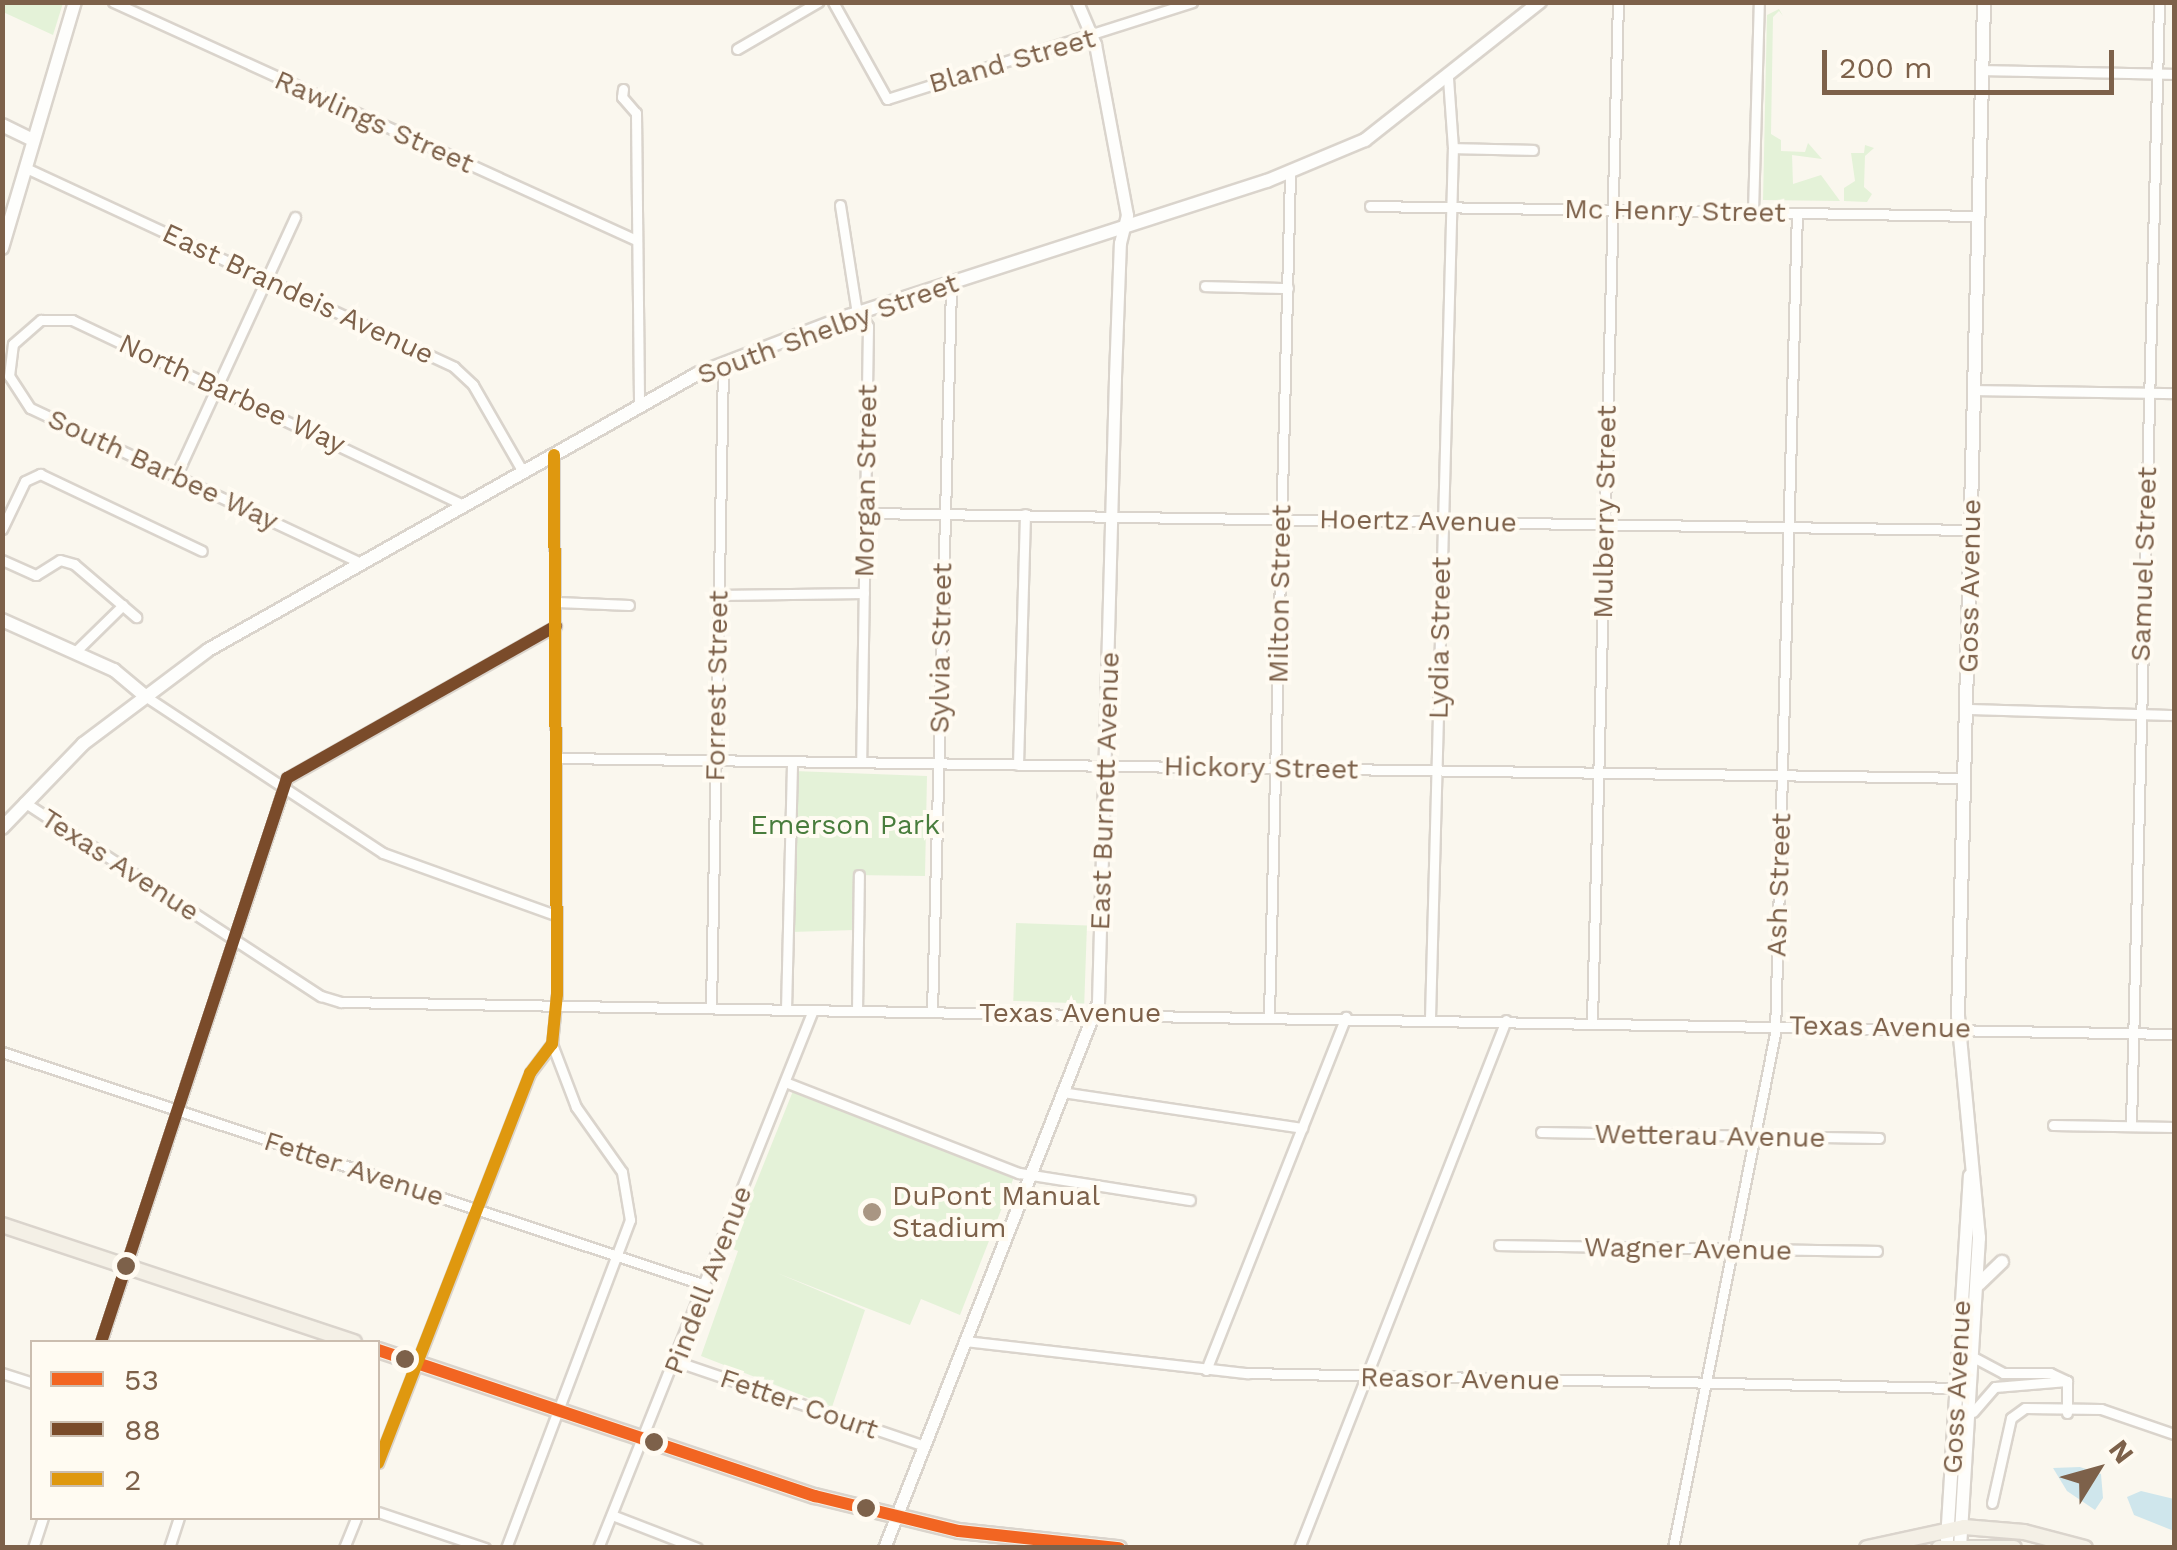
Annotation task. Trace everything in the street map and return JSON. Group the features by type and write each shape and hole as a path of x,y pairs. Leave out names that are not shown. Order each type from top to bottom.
{"main road":[{"path":"2,248 75,2"},
{"name":"South Shelby Street","path":"2,828 24,802 143,694 361,563 639,406 723,364 862,312 1290,173 1365,140 1540,2"},
{"name":"Goss Avenue","path":"1953,1547 1964,1527 1978,1286 1962,1028 1984,2"},
{"path":"2,125 34,140"},
{"path":"2,620 123,676 143,694"},
{"name":"Goss Avenue","path":"1953,1547 1948,1530 1972,1168"},
{"path":"2,1225 348,1340"},
{"path":"1978,1286 2002,1262"},
{"path":"380,1351 646,1440 896,1517 975,1533 1119,1548"},
{"path":"1868,1548 1964,1527 2024,1532 2085,1548"},
{"path":"1938,1548 2014,1548"}],"street":[{"name":"Rawlings Street","path":"113,2 636,240"},
{"path":"738,50 818,2"},
{"name":"Bland Street","path":"833,2 887,98 1192,2"},
{"name":"East Burnett Avenue","path":"884,1548 1093,1014 1100,970 1124,199 1092,34 1078,2"},
{"name":"Mulberry Street","path":"1592,1021 1618,2"},
{"path":"1753,212 1759,2"},
{"name":"Samuel Street","path":"2131,1125 2158,2"},
{"path":"1982,70 2174,74"},
{"name":"Lydia Street","path":"1430,1018 1453,148 1448,78"},
{"path":"623,89 622,97 636,113 639,406"},
{"path":"1453,148 1533,150"},
{"name":"East Brandeis Avenue","path":"26,168 454,367 473,384 523,472"},
{"name":"Milton Street","path":"1269,1016 1290,173"},
{"name":"Morgan Street","path":"840,205 852,287 868,326 862,762"},
{"name":"Mc Henry Street","path":"1370,206 1980,216"},
{"name":"Ash Street","path":"1673,1548 1775,1024 1796,213"},
{"path":"176,476 295,217"},
{"name":"Sylvia Street","path":"932,1012 951,284"},
{"path":"1205,286 1288,288"},
{"name":"North Barbee Way","path":"8,342 42,320 66,318 464,505"},
{"name":"South Barbee Way","path":"8,342 9,376 24,403 361,563"},
{"name":"Forrest Street","path":"710,1008 723,364"},
{"path":"1975,390 2174,393"},
{"path":"506,1548 620,1257 630,1220 626,1183 576,1107 552,1044 557,758 554,455"},
{"path":"2,530 26,480 40,474 202,551"},
{"name":"Hoertz Avenue","path":"866,513 1971,530"},
{"path":"1018,765 1024,514"},
{"path":"2,560 36,575 67,561 136,617"},
{"path":"718,595 864,593"},
{"path":"556,602 628,605"},
{"path":"75,652 123,605"},
{"path":"102,1340 284,788 292,774 556,626"},
{"path":"143,694 384,853 555,916"},
{"path":"1966,709 2174,716"},
{"name":"Hickory Street","path":"557,758 1965,778"},
{"path":"786,1010 792,761"},
{"name":"Texas Avenue","path":"24,802 234,941 333,1000 554,1008 1430,1018 2174,1034"},
{"path":"857,1011 859,875"},
{"name":"Pindell Avenue","path":"598,1548 646,1440 813,1010"},
{"path":"1206,1370 1346,1017"},
{"path":"1300,1548 1506,1020"},
{"path":"380,1458 530,1073 552,1044"},
{"name":"Fetter Avenue","path":"2,1052 705,1286"},
{"path":"785,1082 1030,1175 1190,1200"},
{"path":"1062,1092 1302,1128"},
{"path":"2053,1125 2174,1127"},
{"name":"Wetterau Avenue","path":"1542,1132 1879,1138"},
{"name":"Wagner Avenue","path":"1499,1245 1877,1251"},
{"name":"Reasor Avenue","path":"965,1341 1206,1370 1367,1377 1957,1388"},
{"path":"1975,1358 2003,1373 2050,1373 2067,1381"},
{"name":"Fetter Court","path":"676,1361 924,1446"},
{"path":"2,1373 30,1382"},
{"path":"1973,1412 1996,1386 2067,1381"},
{"path":"2067,1381 2068,1413"},
{"path":"1992,1503 2015,1413 2102,1409 2122,1422 2174,1434"},
{"path":"380,1513 485,1548"},
{"path":"612,1515 697,1548"},
{"path":"33,1548 42,1520"},
{"path":"169,1548 178,1520"},
{"path":"344,1548 355,1520"}],"green space":[{"path":"3,2 63,3 53,35 3,12"},
{"path":"1779,9 1783,16 1779,11 1773,17 1771,134 1781,140 1781,151 1805,152 1808,143 1822,159 1792,155 1793,184 1821,175 1840,201 1763,200 1767,15"},
{"path":"1865,145 1874,148 1865,156 1864,187 1872,194 1867,202 1844,201 1844,188 1855,181 1851,153 1864,153"},
{"name":"Emerson Park","path":"794,771 927,776 925,876 854,875 855,930 791,932"},
{"path":"1016,923 1087,925 1084,1003 1013,1001"},
{"name":"DuPont Manual Stadium","path":"793,1091 1014,1177 960,1315 921,1299 910,1325 777,1273 865,1310 832,1407 701,1356 738,1251 730,1248"}],"water":[{"path":"2080,1467 2101,1474 2103,1498 2095,1510 2067,1491 2053,1468"},
{"path":"2141,1491 2174,1499 2174,1531 2134,1515 2127,1497"}],"transit line":[{"name":"2","path":"380,1458 530,1073 552,1044 557,994 554,455"},
{"name":"88","path":"102,1340 287,778 556,626"},
{"name":"53","path":"380,1351 815,1496 959,1531 1119,1548"}],"place":[{"name":"DuPont Manual Stadium","path":"872,1212"}]}
